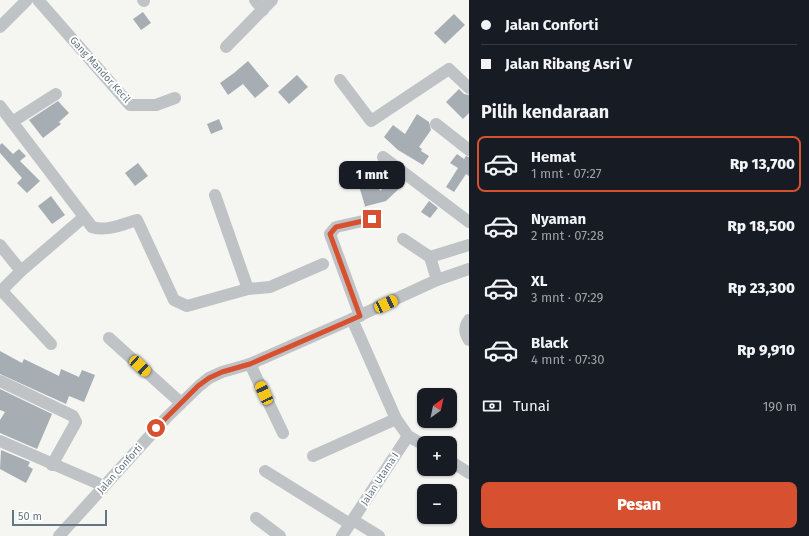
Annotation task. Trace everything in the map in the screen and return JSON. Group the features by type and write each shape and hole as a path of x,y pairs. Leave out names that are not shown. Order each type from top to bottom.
{"street":[{"path":"0,28 27,0"},
{"name":"Gang Mandor Kecil","path":"38,0 130,105 156,106 175,98"},
{"path":"255,0 263,10"},
{"path":"226,46 272,0"},
{"path":"340,80 372,121 449,69 469,88"},
{"path":"12,122 56,94"},
{"path":"0,106 92,226 98,229 137,220 174,300 180,304 187,306 248,289 270,286 323,264"},
{"path":"436,124 469,150"},
{"path":"383,157 469,222"},
{"path":"215,195 248,289"},
{"path":"51,344 1,291 84,217"},
{"path":"372,219 336,227 330,234 356,318 396,419 408,436 417,442"},
{"path":"403,239 430,257 436,280"},
{"path":"0,245 21,272"},
{"path":"430,257 469,245"},
{"name":"Jalan Conforti","path":"59,536 181,403 198,386 209,378 222,372 250,364 356,318 436,280 469,269"},
{"path":"469,320 465,326 465,332 469,340"},
{"path":"109,338 181,403"},
{"path":"250,364 283,433"},
{"path":"0,380 74,416 76,422 52,465"},
{"path":"312,456 396,419"},
{"name":"Jalan Utama I","path":"342,536 408,436"},
{"path":"0,441 52,465 104,486"},
{"path":"457,465 469,472"},
{"path":"265,471 352,522 379,536"},
{"path":"256,518 280,536"}],"building":[{"path":"143,12 151,23 141,30 133,19"},
{"path":"454,14 465,25 445,44 434,33"},
{"path":"248,61 269,86 255,98 243,84 228,95 220,83"},
{"path":"297,75 308,87 289,104 278,92"},
{"path":"459,89 464,94 469,95 469,113 463,119 446,102"},
{"path":"58,101 69,113 59,122 61,124 43,138 29,120"},
{"path":"417,114 429,122 431,130 419,147 422,149 421,151 429,156 423,165 398,150 384,137 393,125 405,134"},
{"path":"219,119 223,129 211,134 207,124"},
{"path":"2,143 13,154 19,149 26,156 20,161 40,181 27,193 17,183 22,178 0,153 0,145"},
{"path":"457,154 464,159 466,156 469,157 469,176 466,174 454,192 446,187 458,168 450,163"},
{"path":"138,163 148,176 135,186 125,173"},
{"path":"396,176 405,183 386,201 363,207 365,206 359,186 377,181 380,191"},
{"path":"51,196 65,215 52,224 38,206"},
{"path":"429,201 438,208 430,218 421,212"},
{"path":"0,351 22,363 24,359 59,376 61,369 79,377 82,370 95,375 84,402 69,396 66,404 0,374"},
{"path":"0,389 52,414 37,449 0,433 0,420 5,412 0,410"},
{"path":"1,450 30,462 28,466 33,469 26,483 0,469"}],"route":[{"path":"156,428 198,386 209,378 222,372 250,364 360,316 330,234 336,227 372,219"}]}
